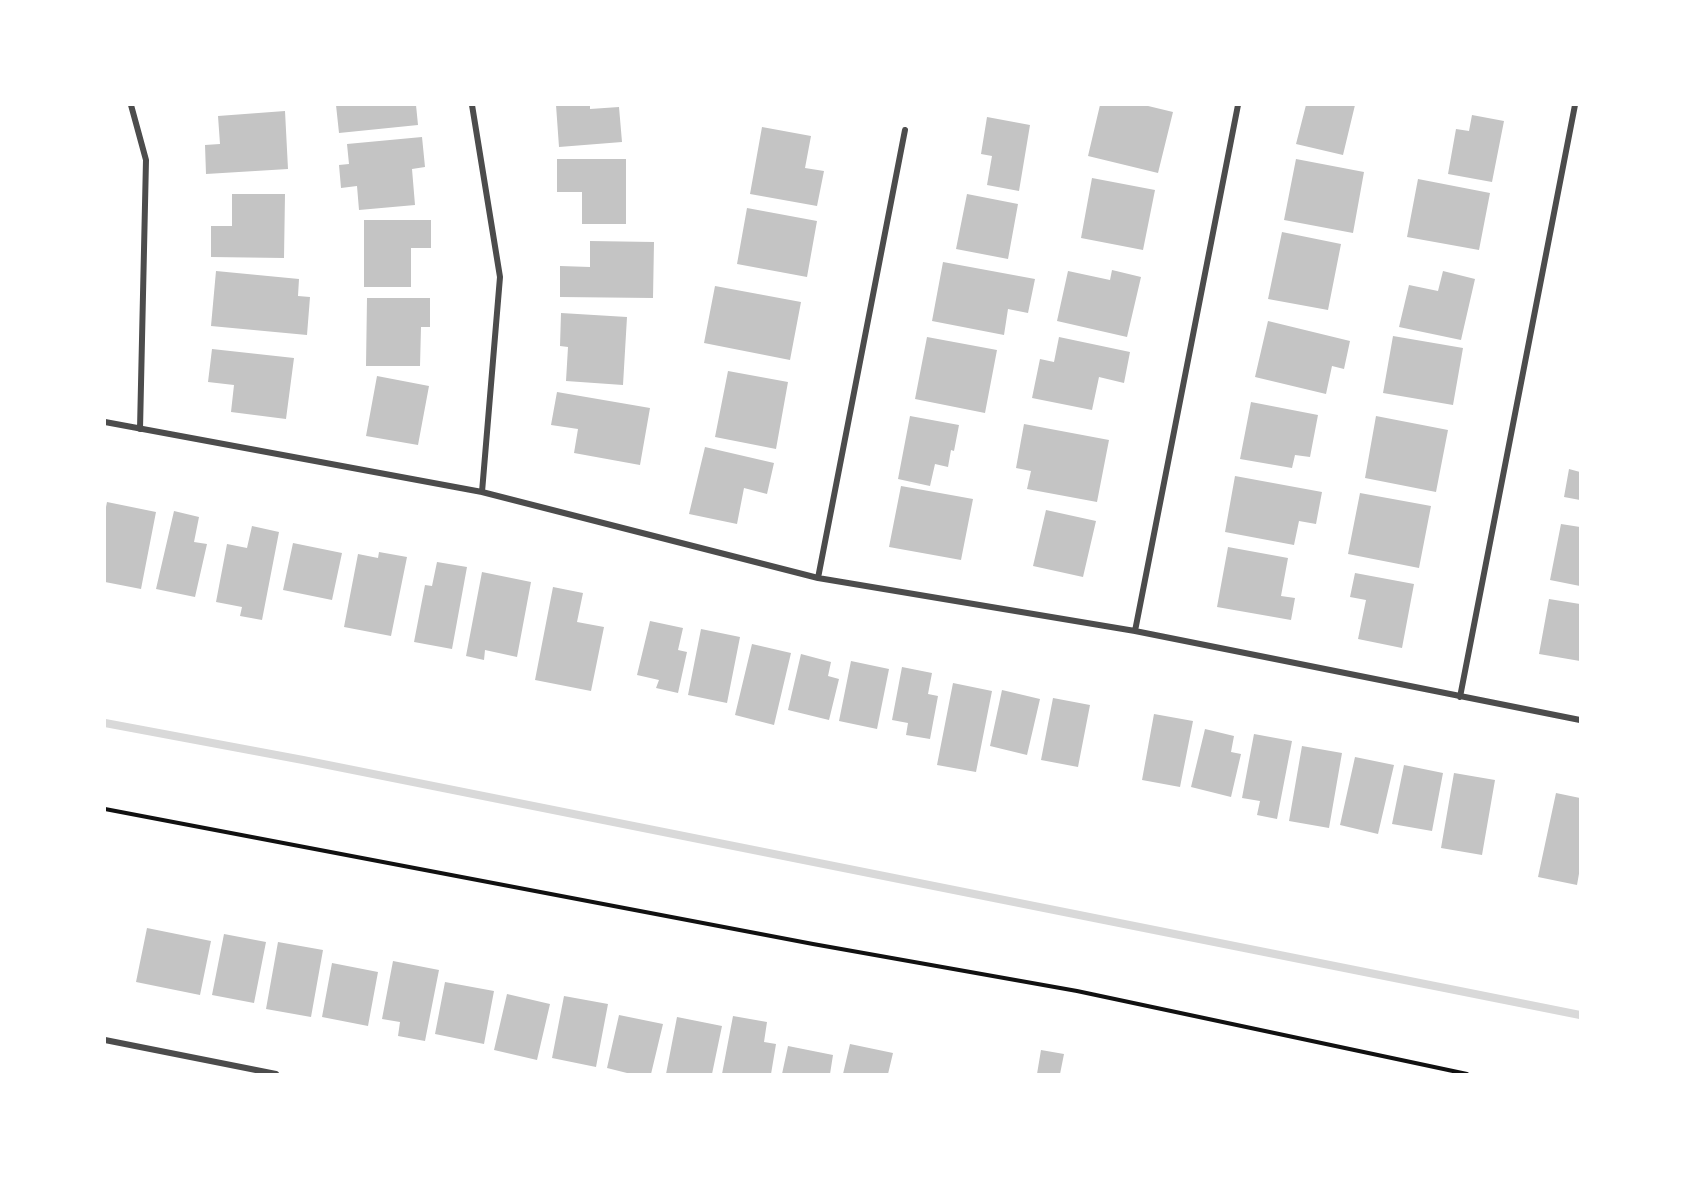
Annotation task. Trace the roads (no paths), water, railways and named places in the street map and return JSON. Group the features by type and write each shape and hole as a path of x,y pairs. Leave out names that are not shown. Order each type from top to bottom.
{"street":[{"path":"131,105 146,160 140,429"},
{"path":"472,105 500,277 482,492"},
{"path":"1135,631 1238,105"},
{"path":"1460,697 1575,105"},
{"path":"818,578 905,130"},
{"path":"105,422 482,492 818,578 1135,631 1580,720"},
{"path":"105,1040 276,1074"}],"waterway":[{"path":"105,723 303,760 1580,1015"}]}
